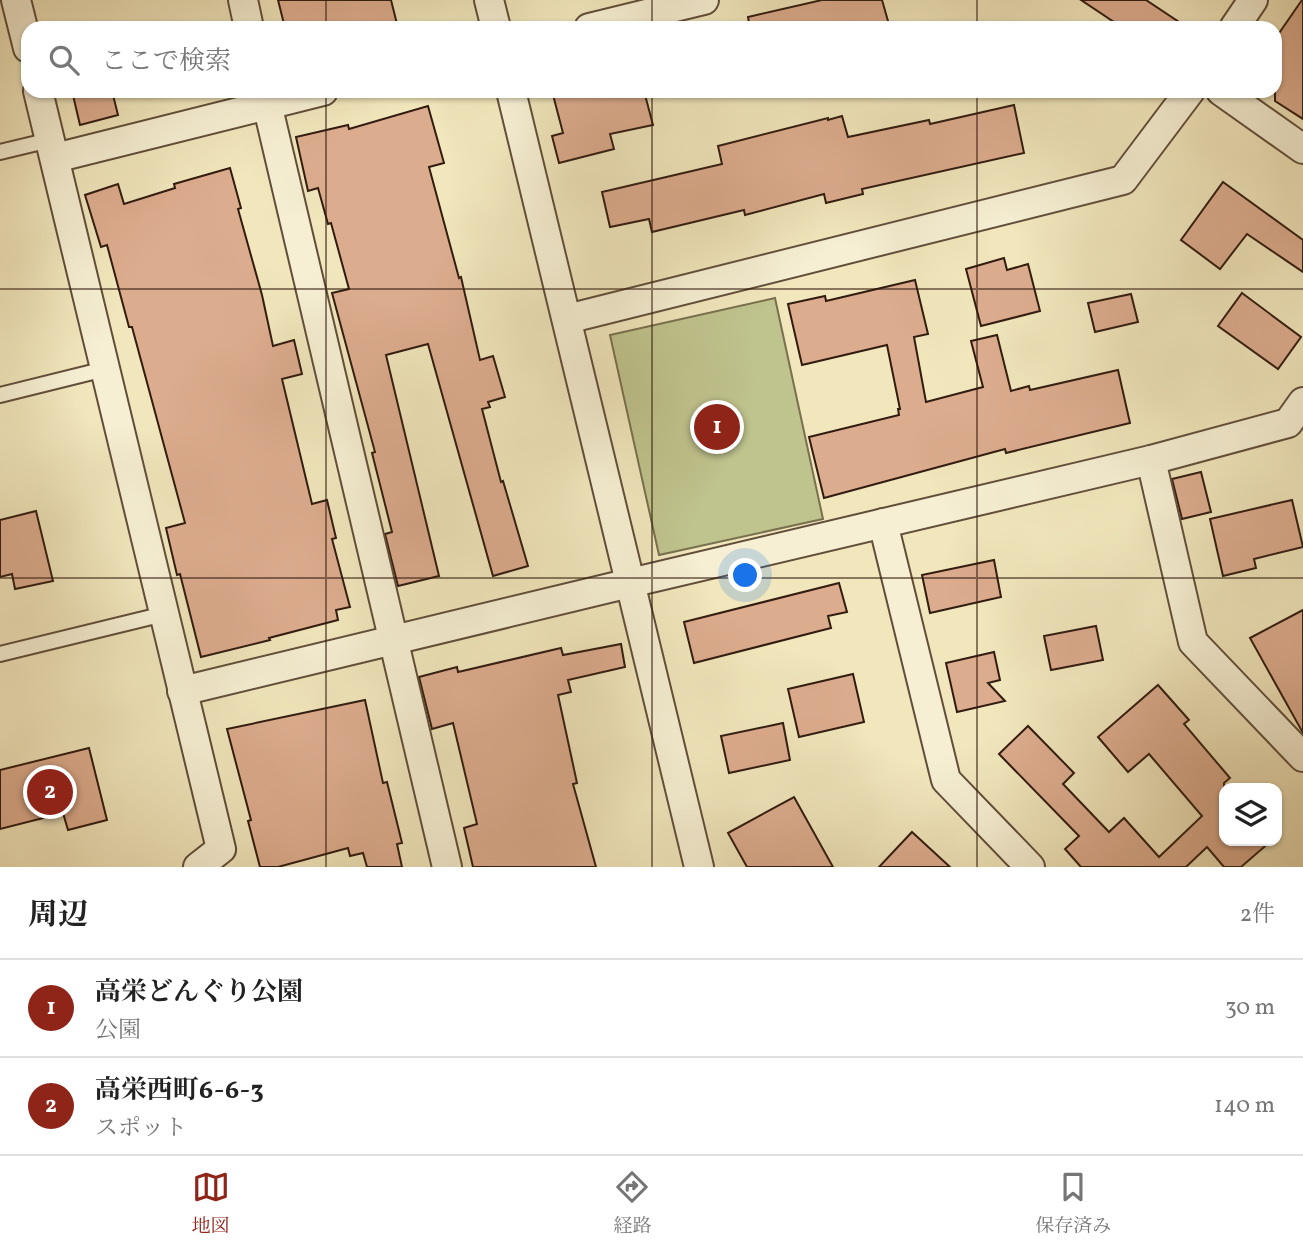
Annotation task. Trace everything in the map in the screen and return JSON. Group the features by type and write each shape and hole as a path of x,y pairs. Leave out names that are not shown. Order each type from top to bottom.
{"street":[{"path":"16,0 21,21"},
{"path":"243,0 248,21"},
{"path":"489,0 494,21"},
{"path":"618,21 704,0"},
{"path":"1239,21 1253,0"},
{"path":"40,98 223,858 198,867"},
{"path":"53,149 266,98 447,867"},
{"path":"513,98 699,867"},
{"path":"567,319 1123,180 1185,98"},
{"path":"1231,98 1303,149"},
{"path":"182,691 1151,460 1288,423 1303,402"},
{"path":"1151,460 1193,642 1303,757"},
{"path":"883,523 946,780 1030,867"}],"lane":[{"path":"0,152 53,149"},
{"path":"0,395 105,369"},
{"path":"0,654 164,614"}],"green space":[{"path":"775,298 823,519 659,555 610,335"}],"building":[{"path":"278,0 391,0 396,21 283,21"},
{"path":"822,0 882,0 888,21 749,21 748,17"},
{"path":"1081,0 1146,0 1178,21 1112,21"},
{"path":"1303,0 1303,119 1275,101 1275,98 1282,98 1282,29"},
{"path":"74,98 114,98 118,115 80,125"},
{"path":"554,98 646,98 653,125 610,134 614,149 559,163 552,136 563,133"},
{"path":"1014,105 1024,153 862,189 863,194 826,203 824,194 745,215 744,210 652,232 649,219 610,227 602,192 722,164 718,146 842,116 848,137 929,120 930,124"},
{"path":"428,106 444,163 429,167 459,278 461,277 480,360 493,356 505,397 488,402 490,407 482,409 501,482 503,481 528,566 493,576 428,344 386,355 439,576 398,586 385,534 392,532 372,453 375,452 332,293 349,289 331,223 328,224 318,188 308,191 296,137 348,125 349,129"},
{"path":"230,168 273,346 294,340 302,374 282,379 312,504 327,500 336,538 332,539 350,607 336,610 338,620 201,657 166,528 185,523 107,245 101,247 85,195 118,184 124,204 175,188 174,184"},
{"path":"1223,182 1303,240 1303,272 1247,234 1220,269 1181,240"},
{"path":"1004,258 1007,270 1028,264 1040,311 981,326 966,269"},
{"path":"915,280 928,334 914,337 926,402 983,387 971,341 997,335 1011,391 1029,386 1030,390 1118,370 1130,423 1006,453 1005,449 824,498 809,437 899,415 900,409 887,345 802,365 788,304 825,296 826,301"},
{"path":"1242,293 1301,337 1278,369 1218,326"},
{"path":"1131,294 1138,322 1095,332 1088,303"},
{"path":"1201,472 1211,512 1182,519 1172,479"},
{"path":"1292,500 1303,547 1254,559 1256,568 1223,576 1210,519"},
{"path":"36,511 53,581 15,589 12,574 0,577 0,520"},
{"path":"994,560 1001,597 930,613 922,575"},
{"path":"839,583 847,612 828,616 831,628 694,663 684,622"},
{"path":"1303,610 1303,733 1250,638"},
{"path":"1096,626 1103,660 1051,670 1044,636"},
{"path":"621,644 625,667 568,680 571,692 558,695 577,783 573,784 596,867 473,867 464,828 477,824 453,723 432,729 419,677 457,667 458,672 561,648 563,655"},
{"path":"994,652 1000,680 988,683 1005,701 957,712 946,663"},
{"path":"853,674 864,722 799,737 788,689"},
{"path":"1158,685 1189,720 1184,724 1230,778 1219,783 1219,846 1265,846 1241,867 1224,867 1207,847 1186,867 1081,867 1065,849 1079,836 999,754 1028,726 1074,773 1063,784 1109,832 1124,818 1159,857 1202,816 1149,754 1128,772 1098,737"},
{"path":"365,700 383,783 387,782 402,843 397,844 402,867 367,867 363,853 350,856 348,848 278,867 260,867 248,821 251,820 227,729"},
{"path":"783,723 790,760 729,773 721,736"},
{"path":"89,748 107,820 68,830 63,813 0,829 0,770"},
{"path":"794,797 833,867 747,867 728,833"},
{"path":"912,832 950,867 879,867"}],"place":[{"name":"高栄どんぐり公園","path":"717,427"},
{"name":"高栄西町6-6-3","path":"50,792"}]}
